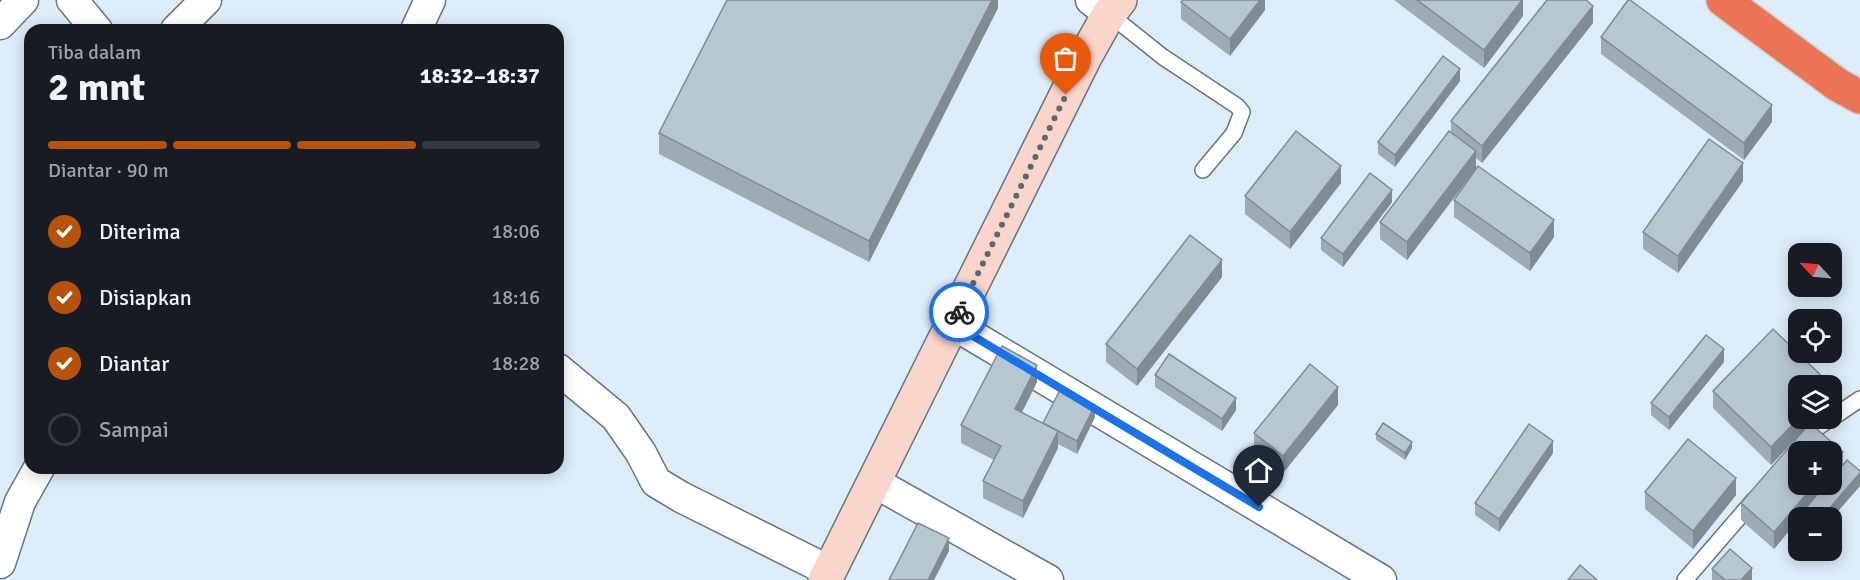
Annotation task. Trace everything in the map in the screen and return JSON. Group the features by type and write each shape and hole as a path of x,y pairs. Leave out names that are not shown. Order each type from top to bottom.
{"highway":[{"path":"1723,0 1849,91 1860,113"}],"main road":[{"path":"827,575 1076,76 1107,5"}],"street":[{"path":"0,24 23,0"},
{"path":"72,0 92,24"},
{"path":"182,24 207,0"},
{"path":"419,24 430,0"},
{"path":"953,324 1381,580"},
{"path":"564,374 616,417 641,453 656,482 827,575"},
{"path":"0,563 20,502 36,474"},
{"path":"874,482 1048,580"}],"lane":[{"path":"1107,5 1163,57 1237,106 1242,112 1234,133 1203,170"},
{"path":"1842,411 1860,399"},
{"path":"1805,441 1815,429"},
{"path":"1686,580 1761,492"}],"building":[{"path":"727,0 992,0 869,241 659,133"},
{"path":"1183,0 1260,0 1230,39 1181,2"},
{"path":"1417,0 1522,0 1484,50"},
{"path":"1547,0 1586,0 1593,6 1482,146 1451,121"},
{"path":"1628,0 1772,105 1744,143 1601,37"},
{"path":"1443,56 1460,69 1395,155 1378,142"},
{"path":"1296,131 1341,166 1290,232 1245,196"},
{"path":"1449,131 1476,151 1407,242 1380,222"},
{"path":"1709,139 1743,163 1678,256 1643,232"},
{"path":"1478,166 1554,220 1530,253 1454,200"},
{"path":"1370,173 1392,190 1343,254 1321,238"},
{"path":"1190,235 1222,260 1137,369 1106,344"},
{"path":"1773,329 1788,343 1788,363 1808,363 1821,375 1788,375 1788,429 1771,447 1713,391"},
{"path":"1706,335 1724,349 1669,417 1651,403"},
{"path":"1002,346 1037,365 1015,409 1058,431 1023,501 983,481 1001,446 961,425"},
{"path":"1169,354 1236,398 1222,419 1155,375"},
{"path":"1310,364 1338,387 1283,456 1254,433"},
{"path":"1061,388 1095,405 1077,441 1043,423"},
{"path":"1383,423 1412,442 1405,453 1376,434"},
{"path":"1529,424 1553,441 1499,519 1475,503"},
{"path":"1805,429 1817,429 1830,441 1794,441"},
{"path":"1688,439 1736,478 1693,531 1645,492"},
{"path":"1788,449 1788,495 1806,495 1795,507 1788,507 1788,516 1774,532 1741,503"},
{"path":"1847,460 1860,473 1842,494 1842,466"},
{"path":"1817,495 1841,495 1831,507 1807,507"},
{"path":"918,523 949,538 928,580 889,580"},
{"path":"1730,549 1752,568 1741,580 1725,580 1712,569"},
{"path":"1580,565 1597,580 1568,580"}],"way so far":[{"path":"959,312 1066,95"}],"route":[{"path":"959,312 953,324 1259,507"}]}
